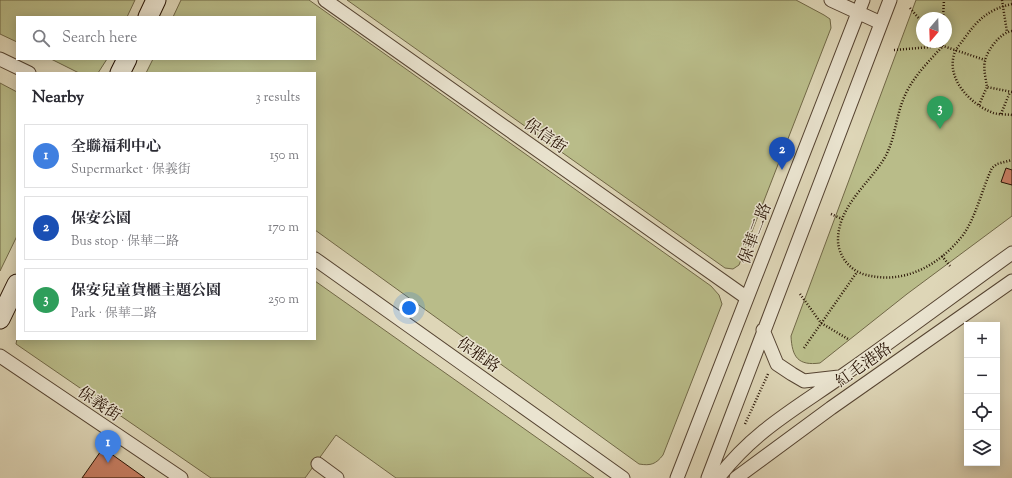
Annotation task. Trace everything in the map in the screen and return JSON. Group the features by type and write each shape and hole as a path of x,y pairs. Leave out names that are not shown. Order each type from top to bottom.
{"street":[{"path":"148,16 156,0"},
{"name":"保信街","path":"325,0 747,298"},
{"path":"831,0 881,23"},
{"name":"保華二路","path":"677,478 863,0"},
{"path":"708,478 763,330 890,0"},
{"path":"0,59 27,72"},
{"path":"120,72 126,60"},
{"name":"紅毛港路","path":"718,478 733,459 769,426 841,377 1012,253"},
{"name":"保雅路","path":"316,260 623,478"},
{"name":"紅毛港路","path":"736,478 831,408 1012,281"},
{"path":"0,319 16,286"},
{"name":"紅毛港路","path":"763,330 777,364 792,374 804,381 841,377"},
{"name":"保義街","path":"0,356 182,478"},
{"path":"318,464 337,478"}],"path":[{"path":"943,12 944,0"},
{"path":"1002,0 1007,32"},
{"path":"1012,4 1002,6 981,17 955,52 954,68 960,87 972,101 992,112 1012,115"},
{"path":"910,8 916,15"},
{"path":"979,105 987,87 985,60 994,44 1007,32 1012,31"},
{"path":"894,50 918,48"},
{"path":"941,48 919,74 904,98 897,117 896,133 883,162 866,181 842,219 838,238 840,253 857,272 873,277 892,278 912,275 942,256 963,234 992,168 997,164 1012,160"},
{"path":"947,48 955,52 985,60"},
{"path":"987,87 1011,92 1002,114"},
{"path":"831,214 842,219"},
{"path":"942,256 950,266"},
{"path":"804,348 857,272"},
{"path":"800,294 821,323 848,339"}],"green space":[{"path":"0,0 135,0 127,16 16,16 16,42 0,34"},
{"path":"181,0 309,0 711,286 719,295 722,304 663,455 653,464 639,464 316,231 316,72 146,72 152,60 316,60 316,16 173,16"},
{"path":"347,0 796,0 830,19 831,28 739,265 733,269 725,268"},
{"path":"916,0 1012,0 1012,216 907,294 820,363 812,364 801,361 795,355 791,336"},
{"path":"53,60 106,60 99,72 77,72"},
{"path":"0,83 16,91 16,238 0,271"},
{"path":"316,282 594,478 396,478 336,435 305,478 211,478 16,344 17,340 316,340"}],"building":[{"path":"1006,168 1012,170 1012,185 1001,182"},
{"path":"103,448 145,478 82,478"}],"place":[{"name":"保安兒童貨櫃主題公園","path":"940,129"},
{"name":"保安公園","path":"782,170"},
{"name":"全聯福利中心","path":"108,463"}]}
